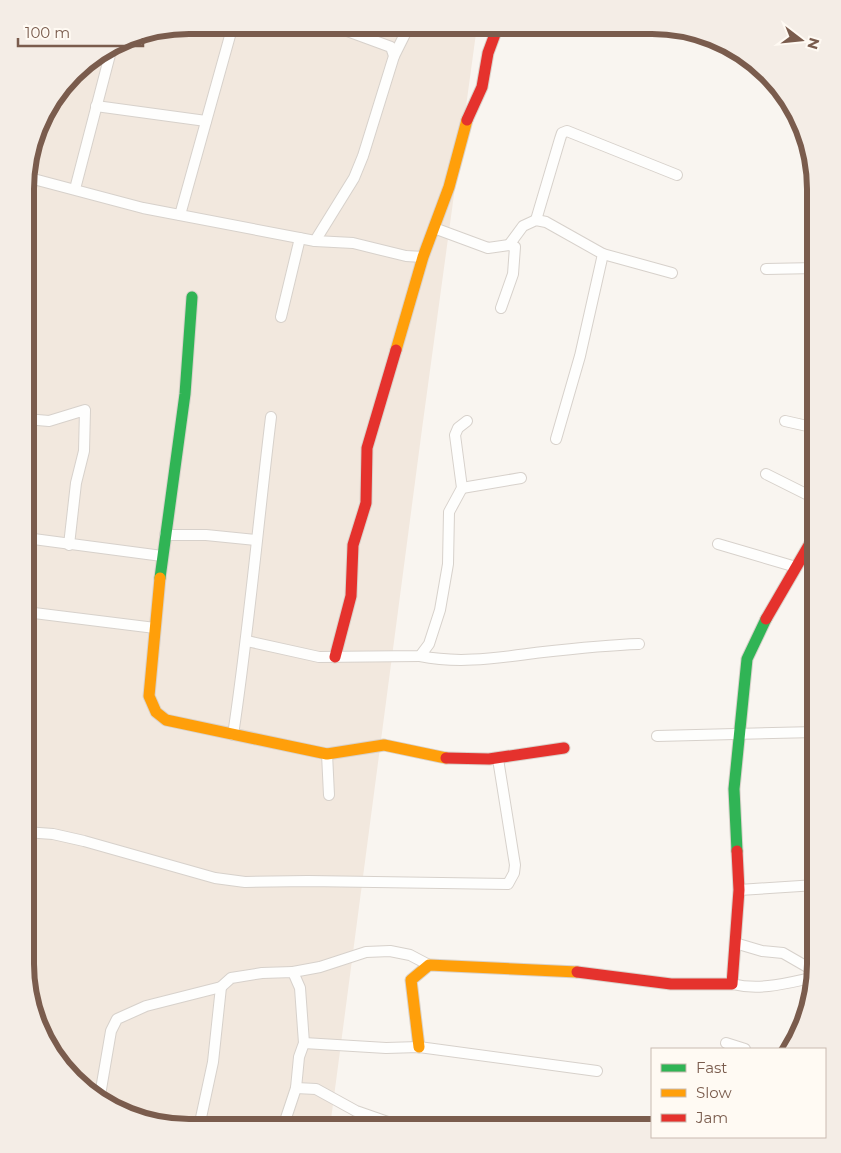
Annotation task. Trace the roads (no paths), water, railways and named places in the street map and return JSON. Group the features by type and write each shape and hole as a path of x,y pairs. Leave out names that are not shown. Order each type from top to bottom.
{"street":[{"path":"180,214 231,34"},
{"path":"356,34 391,47 394,56"},
{"path":"315,241 354,178 394,56 405,34"},
{"path":"335,657 351,596 353,545 366,503 367,448 423,257 449,187 465,123 482,87 488,53 495,34"},
{"path":"75,189 110,55"},
{"path":"96,106 206,121"},
{"path":"536,220 560,138 562,133 567,131 677,175"},
{"path":"34,179 144,208 315,241 353,243 406,256 423,257"},
{"path":"510,245 523,226 529,221 536,220 546,222 603,254 672,273"},
{"path":"434,228 488,248 510,245 516,250 513,274 501,308"},
{"path":"282,317 300,238"},
{"path":"556,439 582,347 603,254"},
{"path":"766,269 807,268"},
{"path":"192,297 185,394 162,556 149,696 152,707 159,716 170,722 327,754 350,752 375,745 392,746 444,759 498,759 564,748"},
{"path":"34,420 49,421 85,410 84,451 76,483 69,545"},
{"path":"233,735 247,641 256,540 271,417"},
{"path":"420,656 429,644 440,610 448,564 449,512 462,488 455,435 458,428 467,421"},
{"path":"785,421 807,426"},
{"path":"766,474 807,494"},
{"path":"462,488 521,478"},
{"path":"165,535 206,535 256,540"},
{"path":"34,539 162,556"},
{"path":"718,544 796,567"},
{"path":"732,984 739,890 734,789 747,659 758,634 807,548"},
{"path":"34,613 155,628"},
{"path":"247,641 300,654 335,657 420,656 439,660 474,661 567,649 639,644"},
{"path":"656,736 807,732"},
{"path":"327,754 329,796"},
{"path":"34,833 53,834 84,841 152,862 215,878 245,882 508,884 514,873 515,865 498,759"},
{"path":"739,890 807,885"},
{"path":"735,943 762,951 783,953 807,967"},
{"path":"101,1091 111,1030 117,1020 146,1006 221,987 231,978 262,973 292,972 320,967 366,952 382,951 410,955 428,965 598,972 671,984 732,984 747,988 765,988 806,979"},
{"path":"419,1047 411,980 428,965"},
{"path":"286,1119 296,1088 299,1057 304,1043 300,988 292,972"},
{"path":"201,1119 213,1062 221,987"},
{"path":"304,1043 386,1048 419,1047 597,1072"},
{"path":"726,1043 742,1048"},
{"path":"296,1088 316,1090 356,1111 378,1119"}]}
